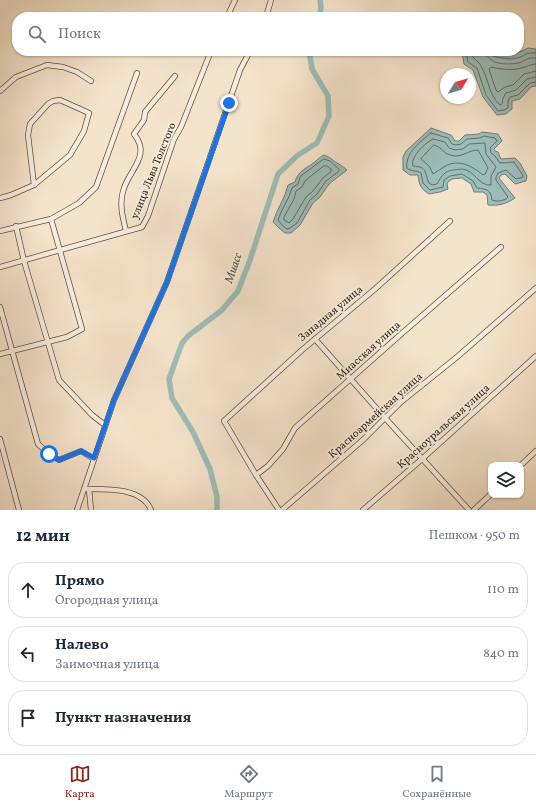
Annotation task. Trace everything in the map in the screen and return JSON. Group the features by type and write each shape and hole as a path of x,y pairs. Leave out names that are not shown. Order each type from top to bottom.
{"street":[{"path":"229,12 235,0"},
{"path":"267,12 271,0"},
{"name":"улица Льва Толстого","path":"0,267 142,227 148,216 174,139 181,127 209,56"},
{"path":"77,510 86,489 94,458 114,400 167,282 240,70 247,56"},
{"path":"0,91 16,77 47,65 63,67 77,72 91,81"},
{"path":"0,231 16,226 51,219 79,203 96,187 137,74"},
{"path":"126,231 121,209 124,188 139,159 142,149 140,141 134,134 144,120 145,112 175,76"},
{"path":"0,198 18,193 34,185 70,155 84,131 89,113 60,100 53,101 48,104 30,124 28,135 34,185"},
{"path":"0,354 67,337 82,329 51,219"},
{"name":"Западная улица","path":"256,475 224,421 450,222"},
{"path":"16,226 24,261 59,380 92,415 105,425"},
{"name":"Миасская улица","path":"256,475 268,466 283,449 295,428 501,247"},
{"name":"Красноармейская улица","path":"282,510 364,439 386,419 401,402 457,357 536,288"},
{"path":"0,307 38,444 49,454 59,460 81,451 94,458"},
{"path":"316,339 469,510"},
{"name":"Красноуральская улица","path":"363,510 536,356"},
{"path":"0,440 19,510"},
{"path":"524,462 536,450"},
{"path":"256,475 279,510"},
{"path":"86,489 91,510"},
{"path":"86,489 112,489 141,496 149,503 152,510"},
{"path":"474,510 488,497"}],"water":[{"path":"528,48 536,49 536,86 531,87 520,99 512,101 512,109 506,114 497,115 483,97 476,78 476,68 470,68 464,64 463,56 524,56 524,50"},
{"path":"431,128 451,135 455,141 459,141 465,135 479,134 482,132 498,134 502,141 494,149 495,151 498,152 501,159 515,158 520,163 527,176 526,181 515,184 505,174 501,175 499,178 515,198 502,204 488,205 487,195 483,192 474,192 471,184 462,178 452,179 447,183 448,189 440,192 429,194 424,190 420,184 418,175 410,175 403,170 403,157 406,151"},
{"path":"324,155 331,158 347,170 329,184 320,197 313,203 300,225 291,233 285,233 273,222 288,185 295,182 296,178 301,172"}],"waterway":[{"name":"Миасс","path":"320,0 320,12"},
{"name":"Миасс","path":"217,510 217,497 210,469 193,432 172,398 169,379 182,343 188,336 222,310 238,291 250,260 278,174 298,155 317,143 329,116 328,96 312,69 310,56"}],"route":[{"path":"49,454 59,460 81,451 94,458 114,400 167,282 229,103"}]}
